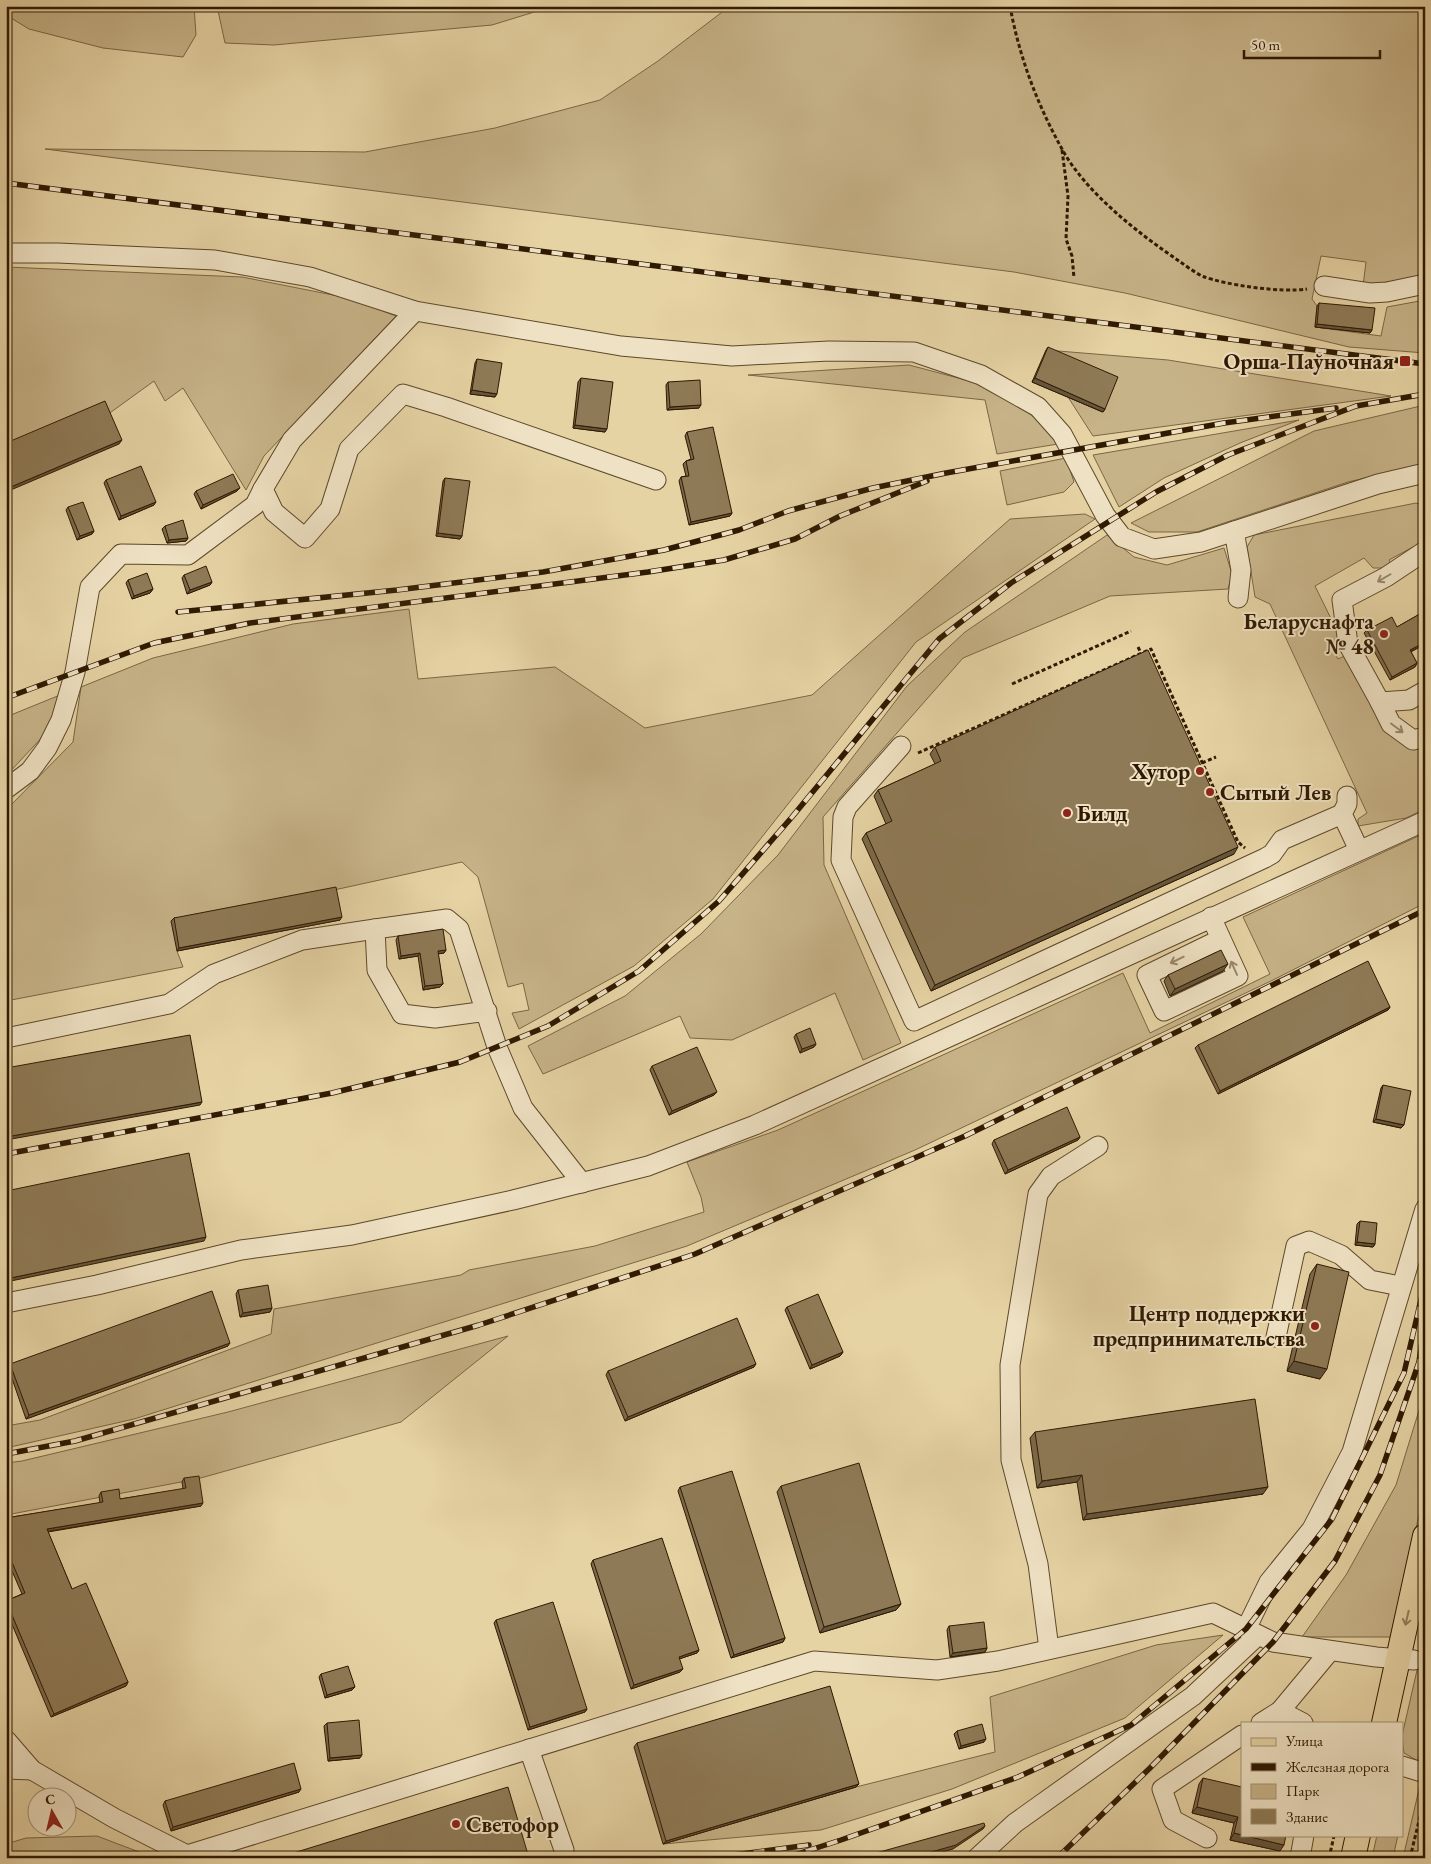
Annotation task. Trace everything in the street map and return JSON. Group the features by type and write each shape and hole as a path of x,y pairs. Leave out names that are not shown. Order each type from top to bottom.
{"main road":[{"path":"1400,1722 1406,1660 1425,1536"},
{"path":"1384,1722 1425,1612"},
{"path":"1353,1858 1358,1836"},
{"path":"1369,1858 1374,1836"}],"lane":[{"path":"6,253 58,252 215,260 310,277 415,310 621,346 732,356 829,351 914,352 981,375 1038,407 1062,434 1105,515 1122,537 1154,549 1201,542 1369,487 1425,473"},
{"path":"1324,286 1370,292 1387,292 1425,284"},
{"path":"6,789 30,771 47,748 61,720 75,672 90,587 121,554 188,555 255,505 292,440 415,310"},
{"path":"263,489 274,512 305,538 330,509 349,449 403,394 446,407 656,480"},
{"path":"1234,531 1241,570 1238,598"},
{"path":"1425,551 1386,577 1342,600 1348,644 1391,724 1413,740 1425,736"},
{"path":"1380,702 1409,700 1425,691"},
{"path":"908,750 847,807 843,817 840,854 925,1048"},
{"path":"914,1021 1265,858 1272,854 1282,840 1344,805 1359,850"},
{"path":"6,1303 97,1286 242,1250 352,1234 513,1200 648,1166 755,1125 1425,821"},
{"path":"1211,917 1238,976 1164,1011 1148,974 1221,939"},
{"path":"6,1038 169,1004 214,974 302,940 447,919 459,929 487,1011 497,1048 523,1108 582,1183"},
{"path":"375,929 377,970 402,1014 435,1018 487,1011"},
{"path":"1049,1650 1038,1564 1011,1460 1010,1365 1038,1194 1051,1176 1098,1146"},
{"path":"977,1858 1015,1823 1193,1696 1252,1632 1269,1582 1312,1529 1352,1452 1400,1286 1425,1209"},
{"path":"1276,1337 1296,1246 1309,1241 1341,1256 1370,1280 1400,1286"},
{"path":"6,1740 32,1770 114,1818 187,1856 814,1661 937,1670 998,1661 1213,1613 1273,1642 1406,1660"},
{"path":"1263,1722 1280,1711 1330,1650"},
{"path":"1280,1711 1301,1722"},
{"path":"1207,1838 1173,1820 1162,1789 1241,1736"},
{"path":"529,1749 564,1850"},
{"path":"1404,1767 1425,1773"},
{"path":"6,1769 32,1770"},
{"path":"1300,1858 1304,1836"}],"path":[{"path":"1010,6 1015,36 1025,70 1062,150 1092,188 1149,241 1201,276 1250,287 1299,290 1324,286"},
{"path":"1062,150 1068,196 1066,239 1072,256 1074,278"},
{"path":"1012,684 1131,631"},
{"path":"1138,647 1141,653"},
{"path":"908,750 1022,706 1151,649 1238,842 1249,851"},
{"path":"1020,701 1022,706"},
{"path":"1202,763 1216,757"},
{"path":"1224,832 1232,828"},
{"path":"1230,845 1238,842"},
{"path":"1410,1858 1425,1796"},
{"path":"1330,1858 1335,1836"}],"green space":[{"path":"6,6 194,6 196,35 183,57 103,48 29,29 6,15"},
{"path":"217,6 554,6 492,25 274,45 225,43"},
{"path":"730,6 1425,6 1425,188 1420,227 1425,228 1425,276 1363,286 1366,262 1321,256 1312,299 1317,306 1315,327 1381,336 1387,307 1425,300 1425,353 1349,347 1125,293 1014,272 45,149 365,152 495,128 600,100 658,61"},
{"path":"6,267 242,277 348,298 396,316 264,456 246,490 183,388 165,401 154,381 107,415 6,445"},
{"path":"1046,350 1168,360 1391,396 1093,436 1068,397 1102,412"},
{"path":"909,365 996,388 1048,428 1058,444 997,454 985,400 748,375"},
{"path":"1425,405 1425,464 1348,482 1197,532 1149,532 1131,523 1314,431"},
{"path":"1299,420 1240,443 1164,478 1119,507 1093,455"},
{"path":"1066,458 1074,482 1064,492 1007,505 1000,471"},
{"path":"1416,503 1423,505 1425,509 1425,545 1417,551 1413,547 1389,560 1392,565 1386,568 1373,568 1364,558 1315,586 1340,637 1329,643 1338,659 1349,654 1392,737 1411,745 1425,745 1425,809 1406,818 1358,826 1358,819 1367,813 1270,604 1255,597 1247,547 1254,535"},
{"path":"1085,514 1095,519 916,642 713,899 634,966 519,1029 512,1013 529,1010 523,983 508,987 478,877 462,862 334,890 177,951 183,967 6,1001 6,810 73,742 81,687 153,658 293,624 409,609 418,679 555,667 645,728 812,695 1010,519"},
{"path":"1107,535 1134,557 1167,565 1224,548 1232,574 1228,589 1110,596 963,658 823,817 824,865 901,1043 863,1060 835,993 732,1040 690,1038 680,1016 543,1074 528,1046 625,996 701,934 778,855 907,686 965,632"},
{"path":"60,695 46,733 6,776 6,717"},
{"path":"1425,833 1425,903 1273,980 915,1150 687,1246 134,1419 6,1448 6,1426 40,1420 271,1334 274,1309 461,1275 469,1270 595,1246 704,1212 701,1197 687,1162 778,1130 1123,973 1150,1033 1270,974 1243,917"},
{"path":"508,1336 401,1422 197,1479 6,1515 6,1463 22,1461 228,1412"},
{"path":"1425,1391 1425,1488 1392,1637 1302,1637 1346,1575 1396,1485"},
{"path":"1223,1635 1125,1718 952,1789 821,1830 663,1844 856,1787 995,1752 990,1697 1156,1645"},
{"path":"1425,1635 1425,1731 1418,1761 1404,1753 1404,1727"},
{"path":"1420,1785 1425,1786 1425,1858 1403,1858"},
{"path":"97,1836 155,1858 6,1858 6,1844 26,1838"},
{"path":"1377,1836 1398,1836 1393,1858 1372,1858"}],"building":[{"path":"1319,303 1375,308 1372,330 1317,324"},
{"path":"1048,347 1118,377 1105,409 1035,378"},
{"path":"477,359 502,363 497,394 472,390"},
{"path":"581,378 613,382 607,429 575,425"},
{"path":"700,380 701,405 670,407 668,382"},
{"path":"105,401 122,440 6,489 6,443"},
{"path":"713,427 732,513 691,522 681,477 689,476 686,461 694,459 687,432"},
{"path":"141,466 156,502 121,516 106,480"},
{"path":"233,474 240,488 203,505 196,491"},
{"path":"445,478 470,481 462,536 438,533"},
{"path":"83,502 94,531 80,536 68,507"},
{"path":"183,520 188,538 169,540 165,526"},
{"path":"206,566 212,582 190,590 184,575"},
{"path":"147,573 153,589 134,596 128,580"},
{"path":"1425,611 1425,642 1410,650 1417,663 1392,677 1367,630 1392,617 1397,627"},
{"name":"Билд","path":"1148,650 1238,847 935,985 866,833 892,821 878,790 941,761 935,747"},
{"path":"336,887 342,917 179,948 174,918"},
{"path":"443,929 446,950 438,951 443,984 425,986 420,953 401,956 398,936"},
{"path":"1221,950 1228,964 1175,989 1168,975"},
{"path":"1368,961 1390,1007 1220,1091 1198,1045"},
{"path":"810,1028 816,1044 802,1049 796,1034"},
{"path":"190,1035 202,1102 6,1137 6,1068"},
{"path":"697,1047 717,1092 672,1111 652,1066"},
{"path":"1383,1085 1411,1091 1404,1125 1376,1119"},
{"path":"1067,1107 1080,1137 1008,1170 994,1140"},
{"path":"189,1153 206,1237 6,1279 6,1191"},
{"path":"1360,1221 1377,1223 1375,1244 1357,1242"},
{"name":"Центр поддержки предпринимательства","path":"1317,1264 1349,1272 1327,1369 1294,1361"},
{"path":"268,1285 272,1308 243,1313 238,1290"},
{"path":"212,1291 230,1343 29,1415 10,1364"},
{"path":"818,1294 843,1352 812,1365 787,1307"},
{"path":"737,1318 756,1364 628,1417 608,1371"},
{"path":"1255,1399 1268,1487 1087,1514 1082,1475 1042,1481 1035,1432"},
{"path":"859,1463 901,1604 824,1627 781,1486"},
{"path":"732,1471 785,1638 734,1655 680,1487"},
{"path":"199,1476 203,1503 47,1529 72,1589 86,1583 128,1682 54,1714 6,1601 25,1593 6,1548 6,1518 103,1502 101,1492 119,1489 120,1499 186,1488 184,1478"},
{"path":"662,1538 699,1650 679,1657 683,1669 634,1685 593,1560"},
{"path":"553,1602 587,1709 530,1727 496,1620"},
{"path":"984,1622 987,1648 953,1653 949,1626"},
{"path":"348,1666 355,1687 327,1695 321,1674"},
{"path":"830,1686 859,1784 666,1841 637,1743"},
{"path":"359,1720 362,1755 330,1758 327,1723"},
{"path":"982,1724 986,1739 961,1746 957,1731"},
{"path":"294,1763 301,1789 173,1827 165,1801"},
{"path":"1203,1778 1241,1787 1241,1835 1234,1833 1238,1817 1197,1807"},
{"name":"Светофор","path":"508,1787 529,1858 277,1858"},
{"path":"984,1823 985,1826 956,1845 910,1858 858,1858"},
{"path":"1246,1836 1286,1836 1284,1845"}],"railway":[{"path":"6,183 1425,364"},
{"path":"6,1154 332,1093 460,1062 548,1026 639,971 719,901 792,817 939,639 1011,583 1156,492 1228,455 1356,406 1425,394"},
{"path":"178,612 397,590 543,572 664,550 739,530 788,511 873,488 1224,423 1336,408"},
{"path":"6,698 154,643 250,623 648,572 724,560 795,539 840,516 927,481"},
{"path":"6,1454 75,1441 479,1325 695,1254 965,1136 1425,910"},
{"path":"785,1858 1018,1777 1131,1725 1246,1629 1332,1519 1404,1373 1425,1282"},
{"path":"1057,1858 1150,1768 1273,1642 1335,1561 1380,1475 1419,1362 1425,1320"},
{"path":"710,1858 809,1845"}],"place":[{"name":"Орша-Паўночная","path":"1405,361"},
{"name":"Беларуснафта № 48","path":"1384,634"},
{"name":"Хутор","path":"1200,771"},
{"name":"Сытый Лев","path":"1210,792"},
{"name":"Билд","path":"1067,813"},
{"name":"Центр поддержки предпринимательства","path":"1315,1326"},
{"name":"Светофор","path":"456,1824"}]}
